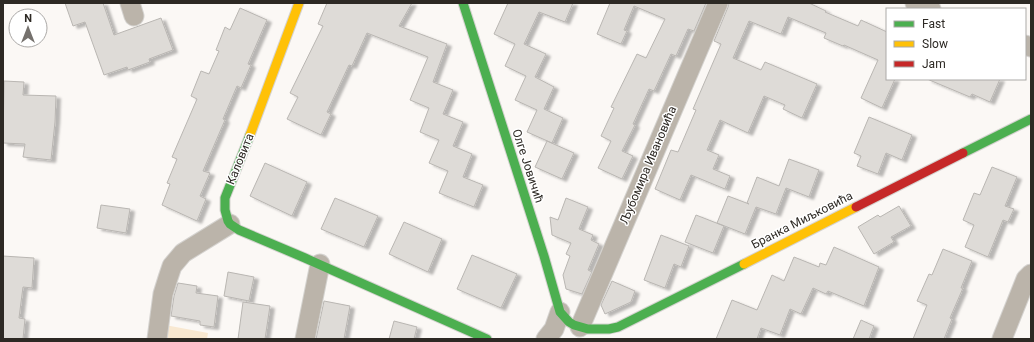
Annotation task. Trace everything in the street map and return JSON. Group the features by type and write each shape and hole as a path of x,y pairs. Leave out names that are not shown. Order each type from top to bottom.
{"street":[{"name":"Каловита","path":"230,224 225,212 224,203 226,195 300,3"},
{"name":"Олге Јовичић","path":"462,3 544,256 560,312"},
{"name":"Љубомира Ивановића","path":"589,332 718,3"},
{"path":"915,3 928,8"},
{"name":"Бранка Миљковића","path":"589,332 618,327 1031,119"},
{"path":"157,339 163,294 172,266 183,253 230,224 248,234 320,264 487,339"},
{"path":"305,339 320,264"},
{"path":"1002,339 1026,279 1031,274"},
{"path":"546,339 554,329 560,312 569,322 589,332"}],"shaded area":[{"path":"165,325 208,333 207,339 163,339"}],"building":[{"path":"65,3 103,3 114,35 161,18 173,50 149,59 150,62 128,70 127,67 104,75 85,22 73,26"},
{"path":"327,3 412,3 399,26 447,44 433,82 453,90 443,114 463,122 453,146 472,154 463,177 483,185 474,207 439,193 448,171 429,163 439,140 420,132 429,108 410,100 428,57 367,33 352,66 349,65 327,112 331,114 321,135 287,119 298,97 290,93 323,26 318,24"},
{"path":"508,3 573,3 565,22 539,12 524,44 546,54 535,77 554,87 544,109 563,118 552,143 527,132 537,110 515,100 526,76 505,66 515,44 494,34"},
{"path":"610,3 706,3 694,31 688,29 676,56 671,54 654,91 649,89 633,124 635,125 622,151 633,156 622,179 598,168 611,141 601,136 614,108 611,107 637,54 646,58 665,19 634,6 624,30 627,31 621,44 597,34"},
{"path":"729,3 809,3 826,11 825,12 858,26 861,20 886,32 886,80 895,80 882,108 861,98 878,60 824,38 826,33 788,17 781,34 749,21 733,58 761,70 765,62 817,84 802,118 783,109 785,105 764,96 748,133 720,120 707,150 719,155 713,169 730,176 725,189 691,175 680,200 655,189 671,150 678,152 696,110 693,109 721,44 714,41"},
{"path":"240,8 267,20 248,64 251,65 241,88 237,86 223,119 225,120 203,171 210,173 200,196 206,199 197,221 162,205 170,184 167,183 177,159 172,157 197,99 191,96 201,71 209,74 219,51 216,50 225,27 230,30"},
{"path":"929,80 1000,80 990,102 972,94 970,97"},
{"path":"4,81 24,82 23,95 56,96 51,160 23,157 25,144 3,143"},
{"path":"869,117 912,135 902,160 886,153 878,174 857,166 861,156 854,153"},
{"path":"547,141 574,153 562,179 535,167"},
{"path":"789,159 819,170 809,197 786,188 776,214 756,207 745,234 717,223 728,196 749,204 747,203 757,177 779,186"},
{"path":"265,163 307,182 292,216 250,196"},
{"path":"992,167 1017,177 1005,206 1014,209 1008,222 1003,220 988,257 965,247 974,225 963,220 974,193 980,195"},
{"path":"335,198 378,216 364,247 321,229"},
{"path":"566,198 588,207 579,229 593,235 591,240 599,244 588,270 592,272 582,294 566,289 563,275 570,256 566,254 571,243 552,235 550,217 558,220"},
{"path":"101,205 130,209 126,233 97,228"},
{"path":"899,206 911,226 891,237 894,242 874,254 858,227 878,215 880,217"},
{"path":"696,215 724,226 713,253 685,242"},
{"path":"404,222 442,239 428,272 389,254"},
{"path":"661,235 689,246 681,267 674,264 665,288 644,280"},
{"path":"834,247 879,267 864,306 828,291 826,294 813,288 801,314 790,309 780,335 761,328 757,339 716,339 732,300 757,310 772,275 784,281 794,257 819,267 820,263 826,265"},
{"path":"943,249 972,261 961,288 963,288 950,318 952,319 944,339 913,339 927,305 917,301 929,274 932,275"},
{"path":"472,255 517,274 501,308 457,289"},
{"path":"3,256 34,258 32,288 23,287 19,318 25,319 23,339 3,339"},
{"path":"228,272 254,277 249,301 224,296"},
{"path":"612,281 635,291 631,302 605,314 601,305"},
{"path":"178,283 197,286 196,293 218,296 214,327 200,325 200,321 171,316 174,296"},
{"path":"324,301 350,306 344,339 316,339"},
{"path":"243,302 270,306 265,339 238,339"},
{"path":"861,320 874,326 869,339 853,339"},
{"path":"394,321 417,327 414,339 389,339"}],"traffic: fast":[{"path":"463,3 544,256 560,312 569,322 588,329 609,329 618,327 744,264"},
{"path":"963,153 1031,119"},
{"path":"250,135 225,198 225,210 230,224 239,230 487,339"}],"traffic: slow":[{"path":"250,135 299,3"},
{"path":"744,264 856,207"}],"traffic: jam":[{"path":"856,207 963,153"}]}
